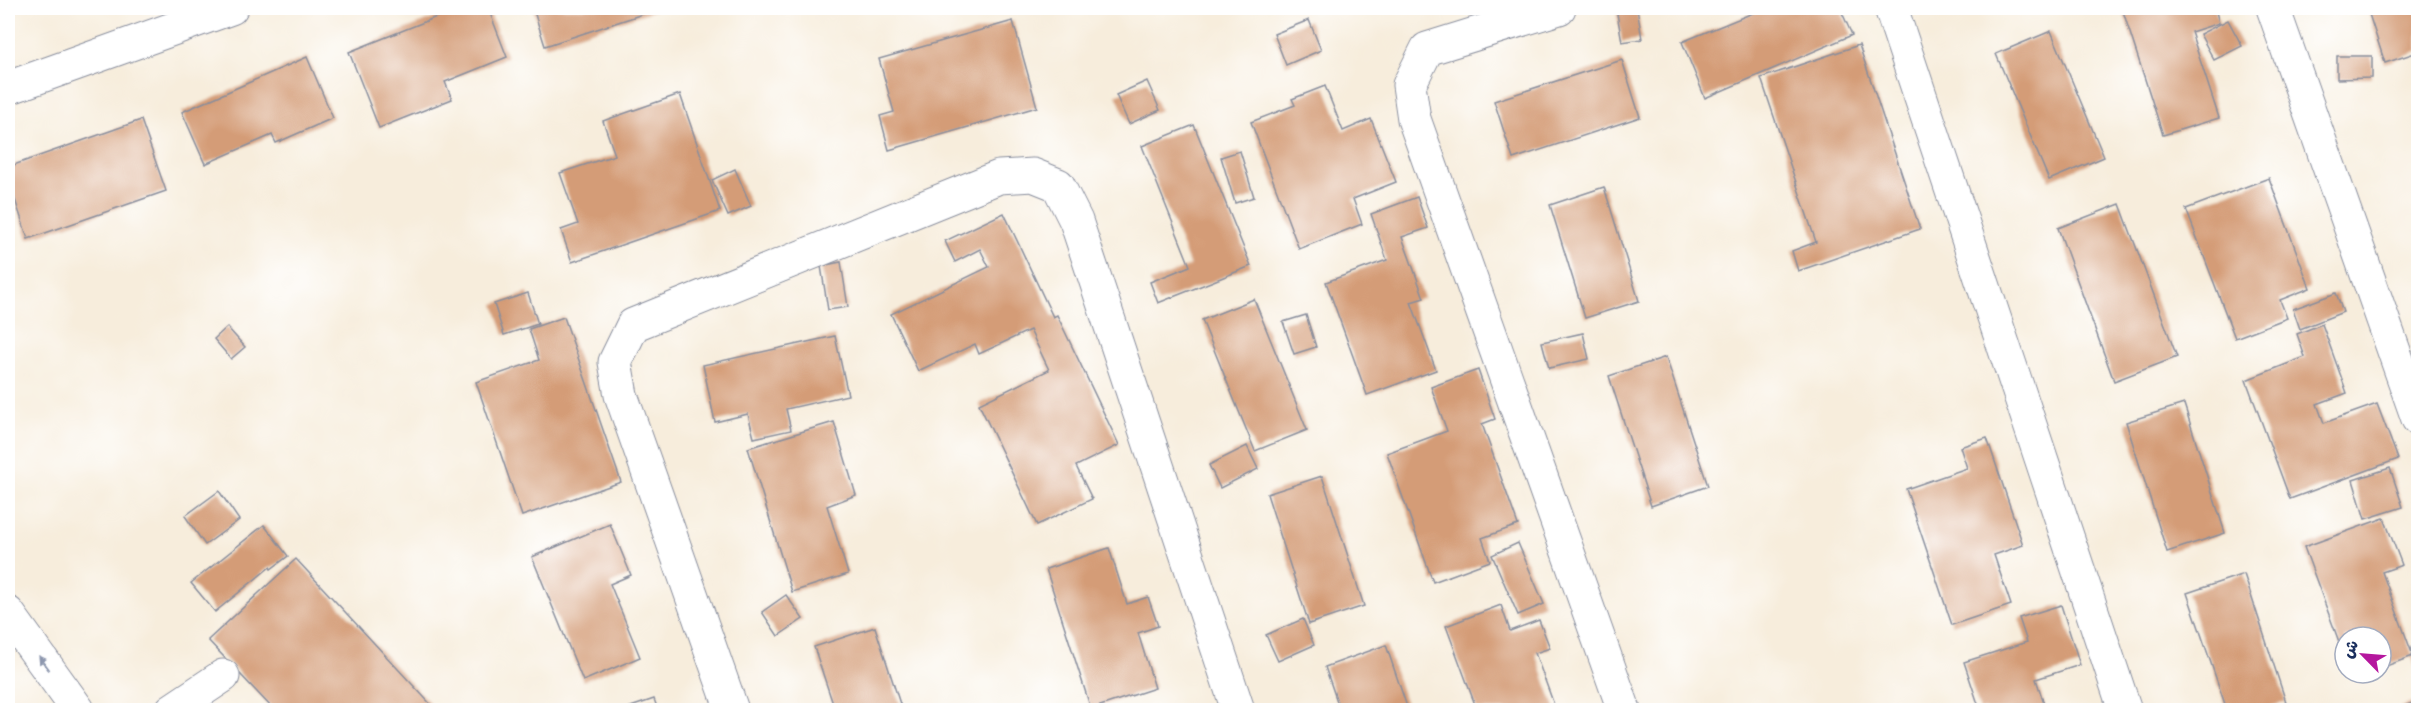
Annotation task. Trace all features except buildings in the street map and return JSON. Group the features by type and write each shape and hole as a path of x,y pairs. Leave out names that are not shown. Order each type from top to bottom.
{"street":[{"path":"8,88 231,8"},
{"path":"1559,8 1427,49 1409,85 1414,118 1624,711"},
{"path":"1891,8 2125,711"},
{"path":"2273,8 2418,419"},
{"path":"732,711 621,395 615,362 633,325 999,177 1033,175 1058,185 1076,221 1238,711"},
{"path":"8,613 78,711"},
{"path":"172,711 223,676"}]}
